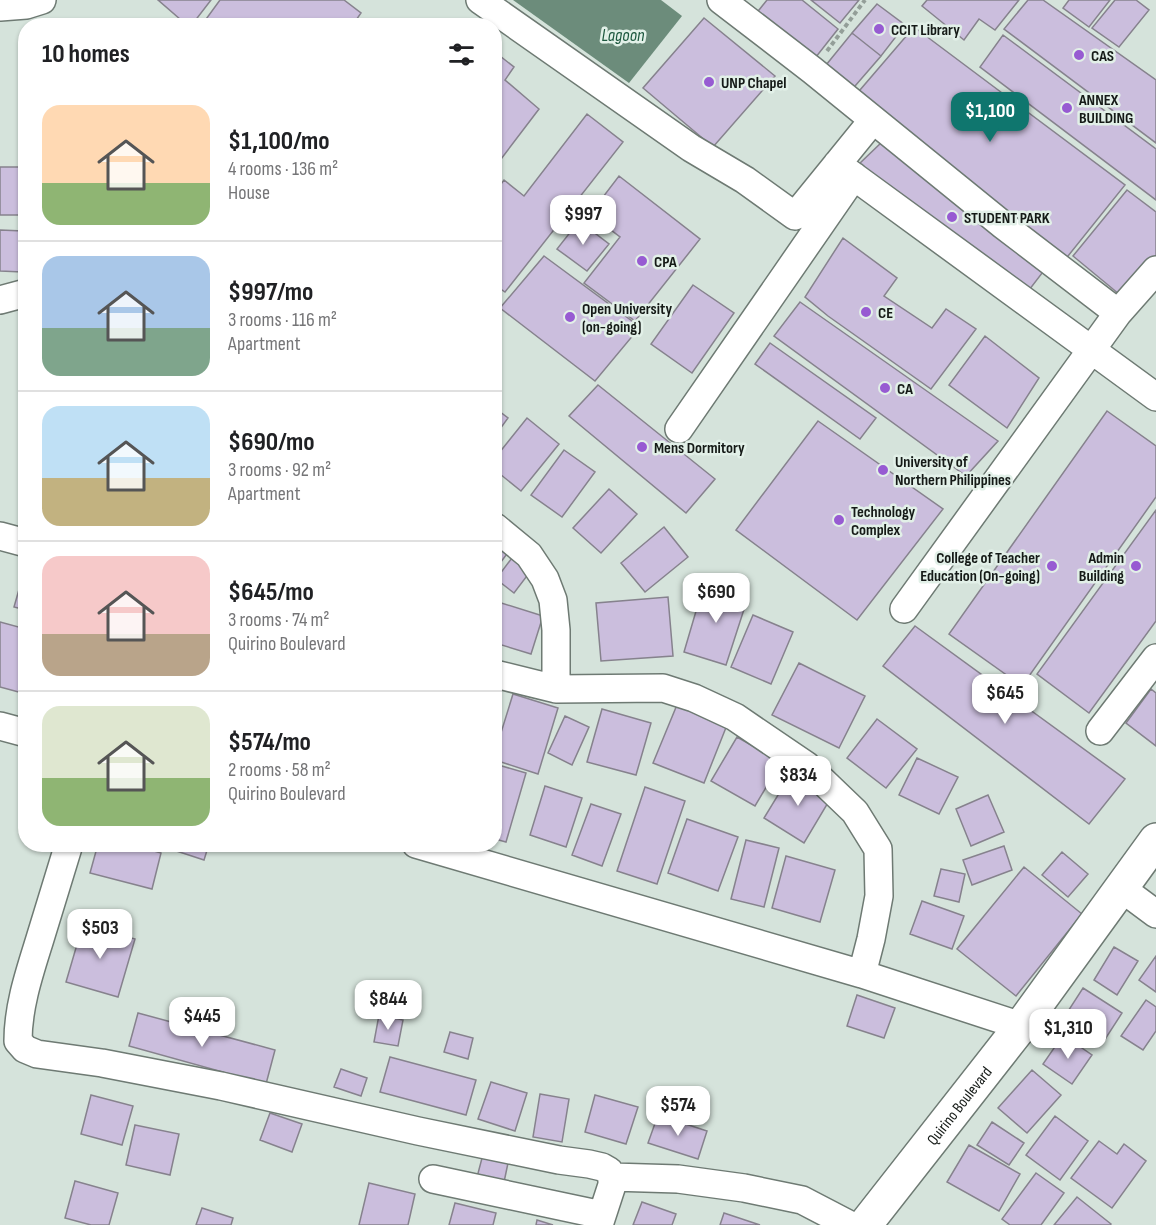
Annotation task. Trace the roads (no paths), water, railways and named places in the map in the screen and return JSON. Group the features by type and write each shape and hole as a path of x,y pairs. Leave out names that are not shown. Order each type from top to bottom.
{"main road":[{"name":"Quirino Boulevard","path":"865,1225 1020,1026 1154,846"}],"street":[{"path":"0,7 26,5 42,0"},
{"path":"480,0 691,148 745,180 795,216 846,170"},
{"path":"721,0 812,70 1003,225 1118,313"},
{"path":"679,429 846,170 873,120"},
{"path":"846,170 1156,397"},
{"path":"904,609 1091,349 1118,313 1156,270"},
{"path":"0,300 18,295"},
{"path":"502,533 529,555 545,579 553,600 556,630 556,689"},
{"path":"0,536 18,541"},
{"path":"1101,731 1156,658"},
{"path":"502,676 556,689 663,688 694,698 735,717 807,766 855,812 878,849 879,896 862,974"},
{"path":"0,726 18,731"},
{"path":"67,852 22,1003 18,1041 25,1049 37,1054 102,1063 221,1086 418,1131 602,1167 609,1171 612,1185 600,1220 433,1179"},
{"path":"443,852 862,974 1020,1026"},
{"path":"1121,888 1156,914"},
{"path":"612,1177 678,1179 744,1188 802,1200 850,1225"}],"water":[{"name":"Lagoon","path":"513,0 661,0 682,16 629,83"}],"place":[{"name":"CCIT Library","path":"879,29"},
{"name":"CAS","path":"1079,55"},
{"name":"UNP Chapel","path":"709,82"},
{"name":"ANNEX BUILDING","path":"1067,108"},
{"name":"STUDENT PARK","path":"952,217"},
{"name":"CPA","path":"642,261"},
{"name":"CE","path":"866,312"},
{"name":"Open University (on-going)","path":"570,317"},
{"name":"CA","path":"885,388"},
{"name":"Mens Dormitory","path":"642,447"},
{"name":"University of Northern Philippines","path":"883,470"},
{"name":"Technology Complex","path":"839,520"},
{"name":"College of Teacher Education (On-going)","path":"1052,566"},
{"name":"Admin Building","path":"1136,566"}]}
